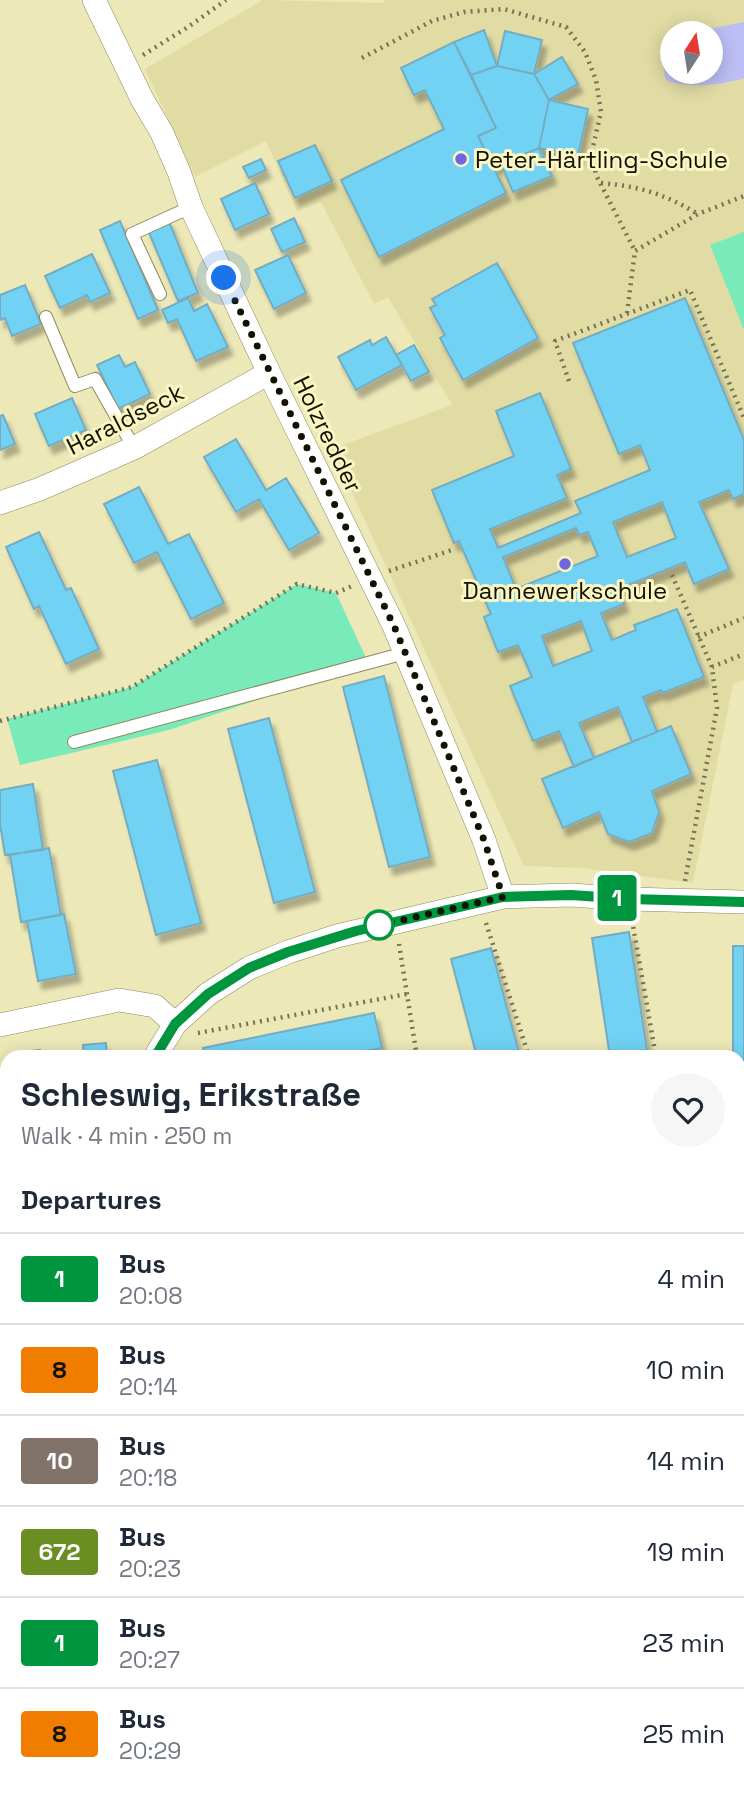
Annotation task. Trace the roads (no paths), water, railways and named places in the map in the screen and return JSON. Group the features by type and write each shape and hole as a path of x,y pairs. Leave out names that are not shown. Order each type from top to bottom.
{"street":[{"name":"Holzredder","path":"94,0 142,99 162,133 191,207 405,653 484,840 503,897"},
{"name":"Haraldseck","path":"0,503 40,489 134,448 269,373"},
{"path":"159,1050 175,1024 208,994 249,968 325,940 396,921 503,897 571,895 744,902"},
{"path":"0,1025 119,1000 155,1006 175,1024"}],"lane":[{"path":"160,294 132,234 191,207"},
{"path":"46,317 75,386 95,379 134,448"},
{"path":"74,742 405,653"}],"water":[{"path":"744,22 744,78 723,83 723,26"}],"place":[{"name":"Peter-Härtling-Schule","path":"461,159"},
{"name":"Dannewerkschule","path":"565,564"}]}
